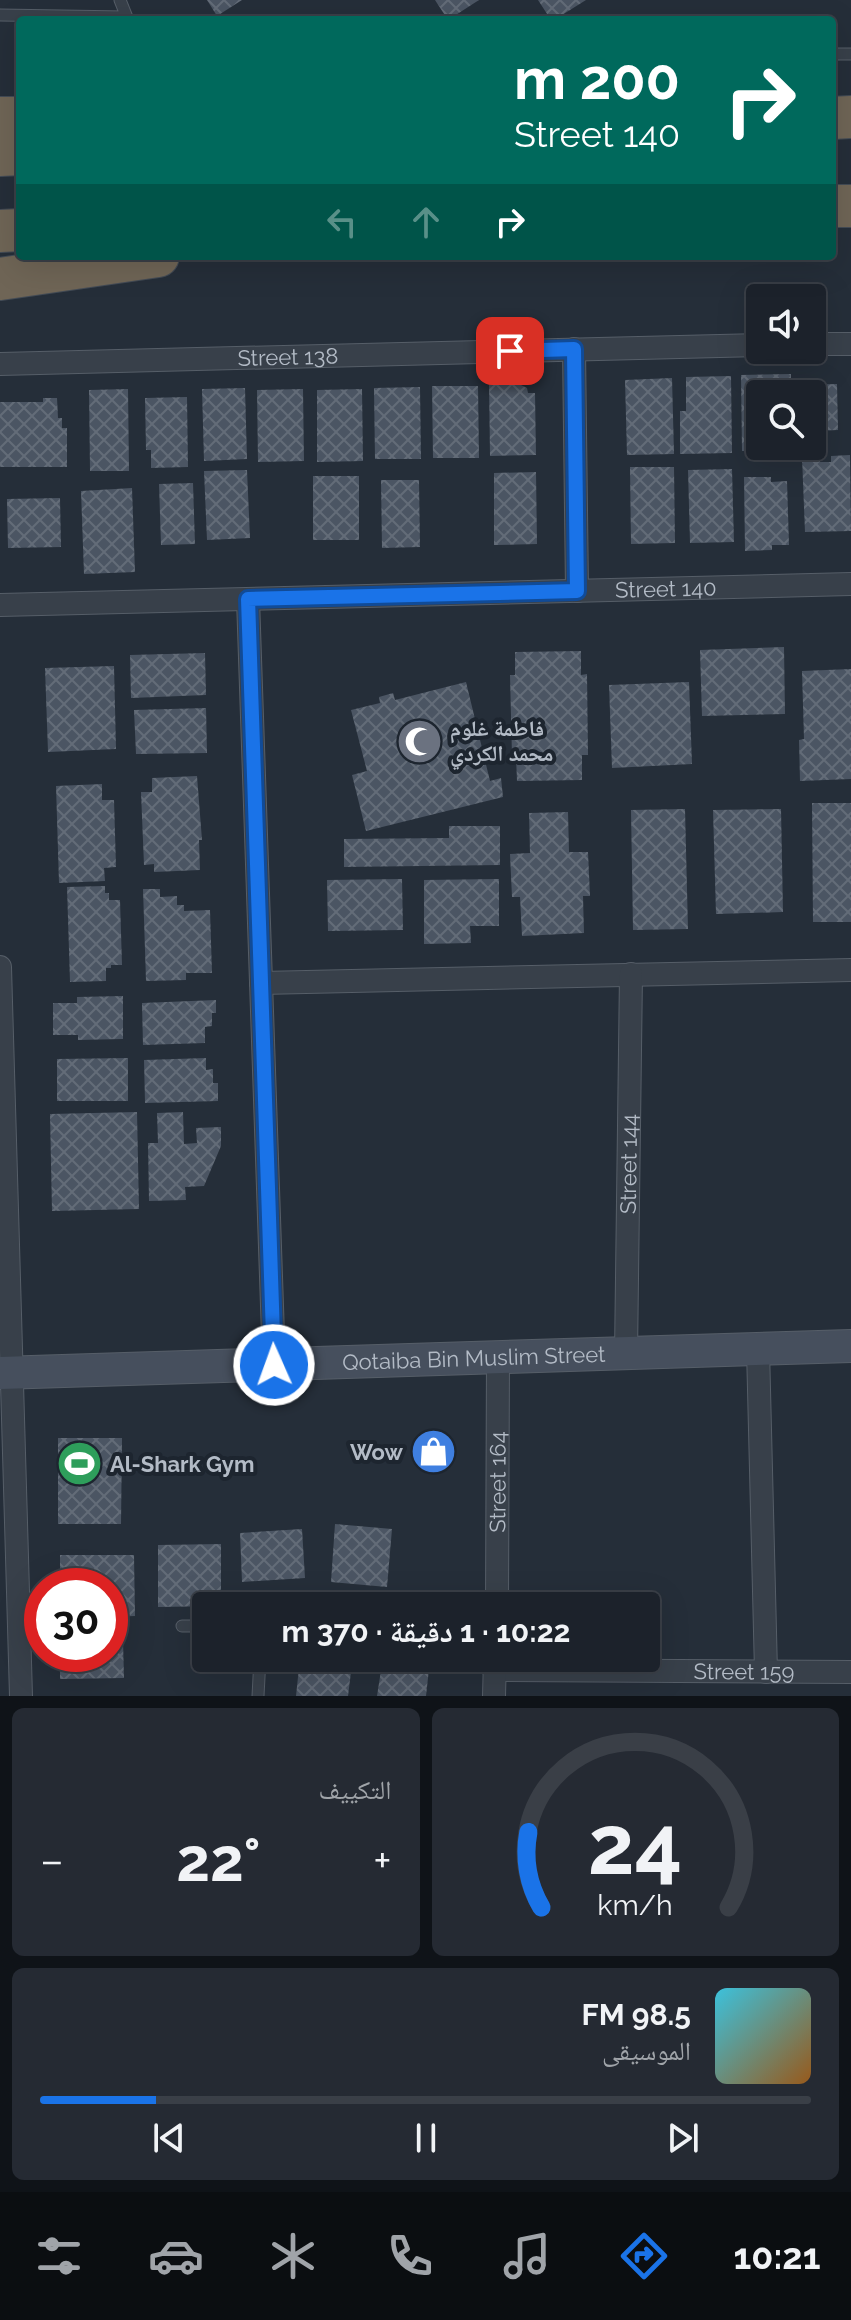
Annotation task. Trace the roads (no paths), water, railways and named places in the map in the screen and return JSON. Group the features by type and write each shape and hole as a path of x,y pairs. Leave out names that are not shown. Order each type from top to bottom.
{"highway":[{"path":"0,279 131,260"}],"street":[{"path":"826,344 851,344"},
{"name":"Street 138","path":"0,364 746,345"},
{"path":"574,349 577,591"},
{"name":"Street 140","path":"0,605 851,584"},
{"path":"248,599 274,1365"},
{"path":"0,967 6,1373 21,1696"},
{"path":"261,983 851,970"},
{"name":"Street 144","path":"626,1354 631,974"},
{"name":"Qotaiba Bin Muslim Street","path":"6,1373 851,1346"},
{"path":"758,1349 766,1672"},
{"name":"Street 164","path":"497,1592 498,1358"},
{"name":"Street 159","path":"660,1669 851,1672"},
{"path":"494,1672 494,1696"}],"lane":[{"path":"0,15 42,16"},
{"path":"182,1626 192,1626"},
{"path":"258,1696 259,1672"}],"place":[{"name":"فاطمة غلوم محمد الكردي","path":"419,741"},
{"name":"Wow","path":"434,1452"},
{"name":"Al-Shark Gym","path":"79,1464"}]}
